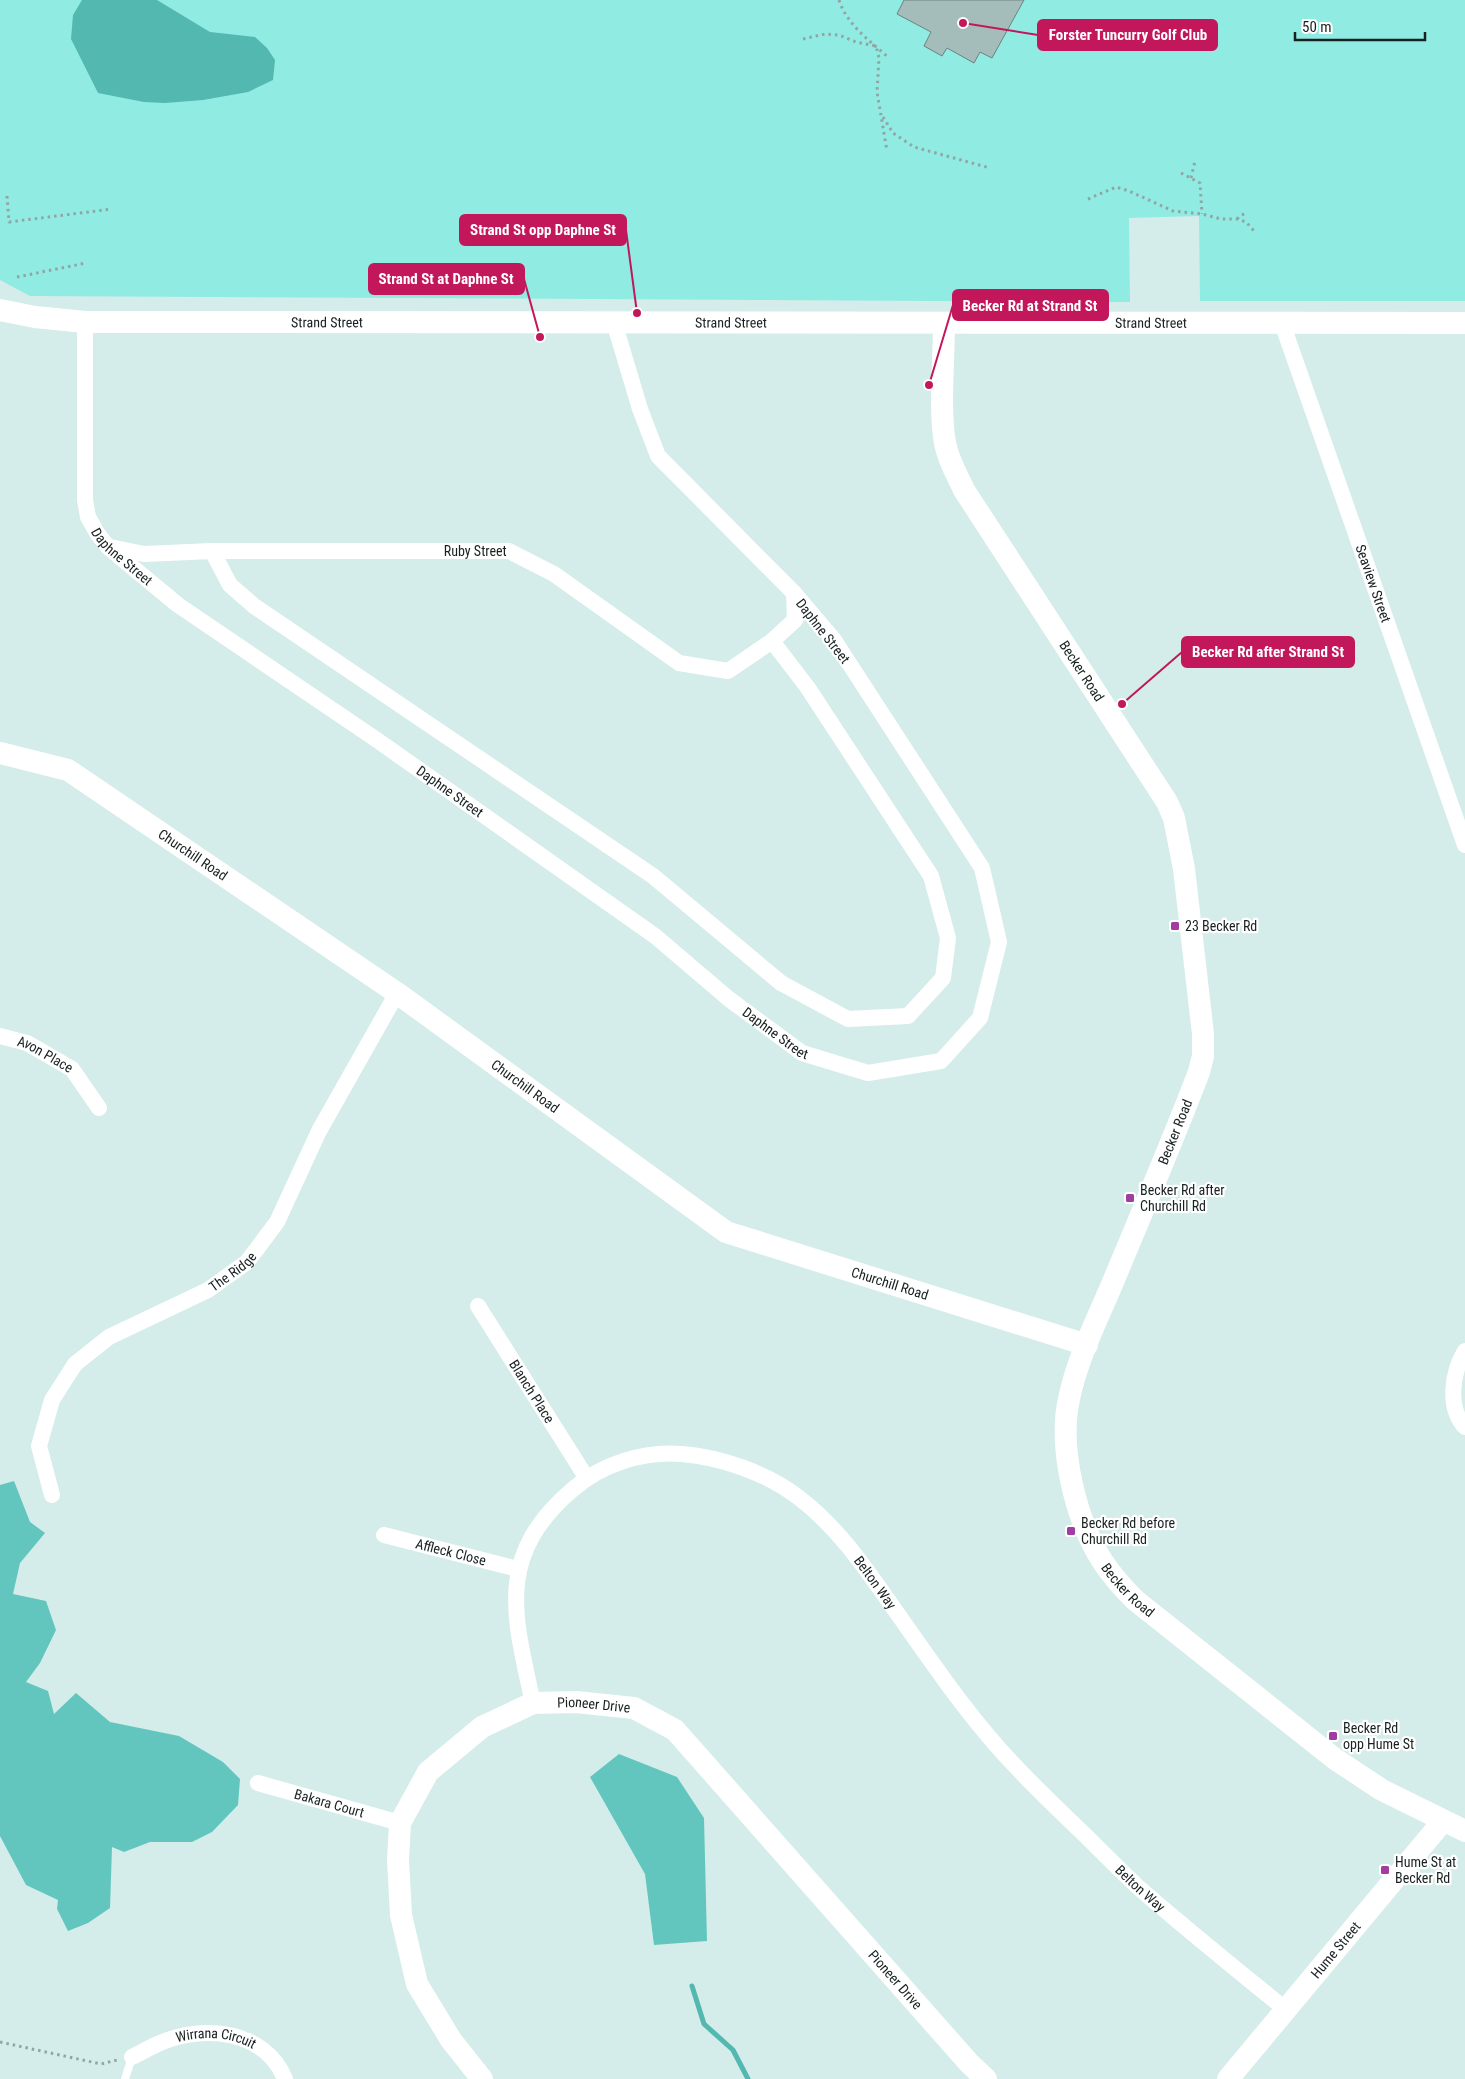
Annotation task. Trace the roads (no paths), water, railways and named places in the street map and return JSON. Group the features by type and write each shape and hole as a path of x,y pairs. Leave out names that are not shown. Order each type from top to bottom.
{"street":[{"name":"Strand Street","path":"0,310 35,317 85,322 1465,323"},
{"name":"Daphne Street","path":"85,322 85,500 88,517 108,547 178,606 377,740 654,936 729,999 802,1053 868,1073 941,1061 980,1018 999,942 982,868 834,640 794,593 658,456 640,409 614,322"},
{"name":"Seaview Street","path":"1282,323 1460,818 1465,845"},
{"name":"Becker Road","path":"944,324 943,425 945,445 964,490 1167,802 1174,818 1184,869 1203,1034 1203,1056 1194,1085 1087,1345 1068,1400 1065,1431 1067,1459 1075,1495 1102,1562 1135,1600 1335,1759 1382,1790 1465,1831"},
{"name":"Ruby Street","path":"108,547 144,554 212,551 509,551 554,574 679,662 728,671 772,641 795,620 794,593"},
{"path":"212,551 230,585 254,606 653,876 781,983 848,1018 908,1016 943,978 948,938 931,876 808,688 772,641"},
{"name":"Churchill Road","path":"0,754 68,770 397,993 726,1232 1087,1345"},
{"name":"The Ridge","path":"52,1495 39,1446 52,1400 75,1364 109,1337 208,1290 247,1262 277,1222 319,1131 397,993"},
{"name":"Avon Place","path":"0,1036 27,1043 72,1069 99,1108"},
{"name":"Blanch Place","path":"478,1306 586,1477"},
{"path":"1465,1351 1460,1359 1454,1384 1459,1421 1465,1427"},
{"name":"Belton Way","path":"533,1703 515,1608 518,1569 533,1532 556,1504 586,1477 622,1462 662,1453 702,1456 754,1472 797,1496 838,1533 950,1688 1017,1768 1137,1886 1285,2009"},
{"name":"Affleck Close","path":"384,1535 518,1569"},
{"name":"Pioneer Drive","path":"482,2079 451,2040 417,1984 401,1916 398,1860 400,1823 428,1772 482,1727 533,1703 576,1702 634,1708 675,1730 821,1897 969,2063 986,2079"},
{"name":"Bakara Court","path":"258,1784 400,1823"},
{"name":"Hume Street","path":"1228,2079 1443,1821"},
{"name":"Wirrana Circuit","path":"132,2057 160,2042 186,2036 212,2033 231,2035 246,2039 262,2048 274,2058 285,2079"}],"lane":[{"path":"125,2079 132,2057"}],"waterway":[{"path":"692,1986 704,2024 733,2050 748,2079"}],"place":[{"name":"Forster Tuncurry Golf Club","path":"963,23"},
{"name":"Strand St opp Daphne St","path":"637,313"},
{"name":"Strand St at Daphne St","path":"540,337"},
{"name":"Becker Rd at Strand St","path":"929,385"},
{"name":"Becker Rd after Strand St","path":"1122,704"},
{"name":"23 Becker Rd","path":"1175,926"},
{"name":"Becker Rd after Churchill Rd","path":"1130,1198"},
{"name":"Becker Rd before Churchill Rd","path":"1071,1531"},
{"name":"Becker Rd opp Hume St","path":"1333,1736"},
{"name":"Hume St at Becker Rd","path":"1385,1870"}]}
